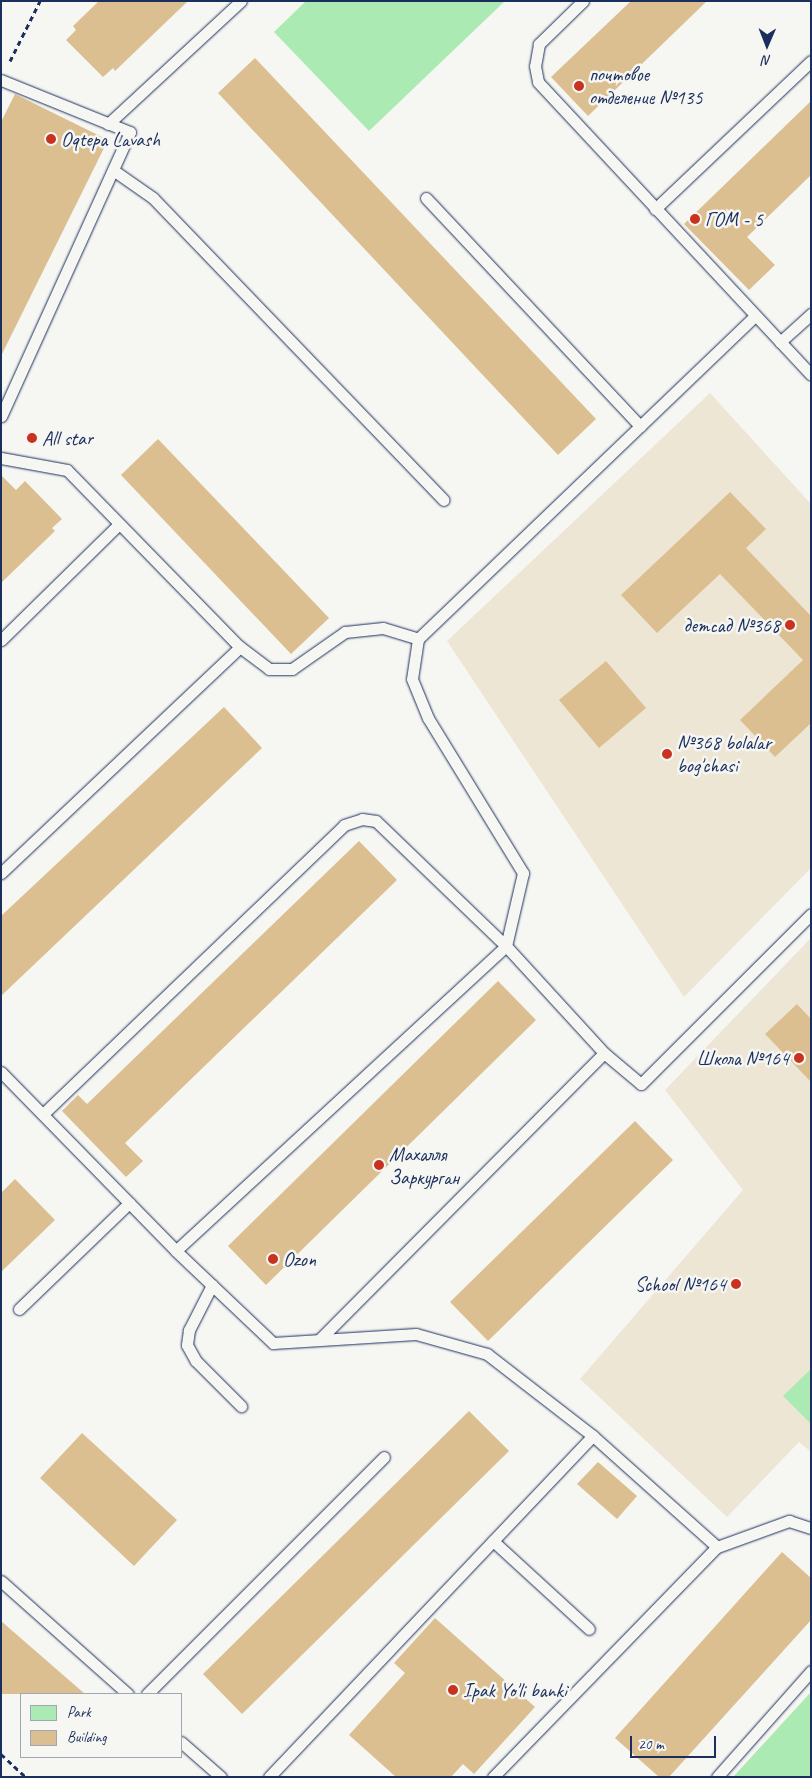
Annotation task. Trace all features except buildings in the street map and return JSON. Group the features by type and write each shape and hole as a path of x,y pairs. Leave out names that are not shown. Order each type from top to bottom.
{"lane":[{"path":"108,124 241,1"},
{"path":"583,1 539,44 535,66 538,82 754,317 811,375"},
{"path":"654,209 811,61"},
{"path":"1,80 130,132 1,416"},
{"path":"113,170 153,198 444,500"},
{"path":"426,198 640,426"},
{"path":"780,342 811,314"},
{"path":"176,1251 506,946 523,873 428,718 412,679 418,639 754,317"},
{"path":"1,458 66,470 240,647 269,669 292,669 345,632 383,628 418,639"},
{"path":"1,640 119,524"},
{"path":"1,873 240,647"},
{"path":"43,1114 344,825 362,819 376,821 506,946 604,1053 642,1084 811,914"},
{"path":"319,1340 604,1053"},
{"path":"1,1072 176,1251 273,1343 416,1334 487,1354 593,1436 717,1547"},
{"path":"19,1309 129,1203"},
{"path":"212,1285 189,1330 187,1345 196,1361 241,1406"},
{"path":"269,1777 593,1436"},
{"path":"148,1693 384,1456"},
{"path":"493,1777 717,1547 789,1522 811,1528"},
{"path":"493,1541 589,1629"},
{"path":"1,1581 127,1693"},
{"path":"717,1777 811,1671"},
{"path":"182,1743 220,1777"}],"path":[{"path":"6,69 40,1"},
{"path":"1,1754 26,1777"}],"shaded area":[{"name":"№368 bolalar bog'chasi","path":"710,393 811,504 811,868 684,997 447,641"},
{"name":"School №164","path":"811,938 811,1452 799,1442 727,1517 580,1379 743,1190 665,1090"}],"green space":[{"path":"306,1 505,1 369,131 274,32"},
{"path":"811,1369 811,1424 783,1396"},
{"path":"811,1692 811,1777 733,1777"}],"place":[{"name":"почтовое отделение №135","path":"579,86"},
{"name":"Oqtepa Lavash","path":"51,139"},
{"name":"ГОМ - 5","path":"695,219"},
{"name":"All star","path":"32,438"},
{"name":"детсад №368","path":"790,625"},
{"name":"№368 bolalar bog'chasi","path":"667,754"},
{"name":"Школа №164","path":"799,1058"},
{"name":"Махалля Заркурган","path":"379,1165"},
{"name":"Ozon","path":"273,1259"},
{"name":"School №164","path":"736,1284"},
{"name":"Ipak Yo'li banki","path":"453,1690"}]}
